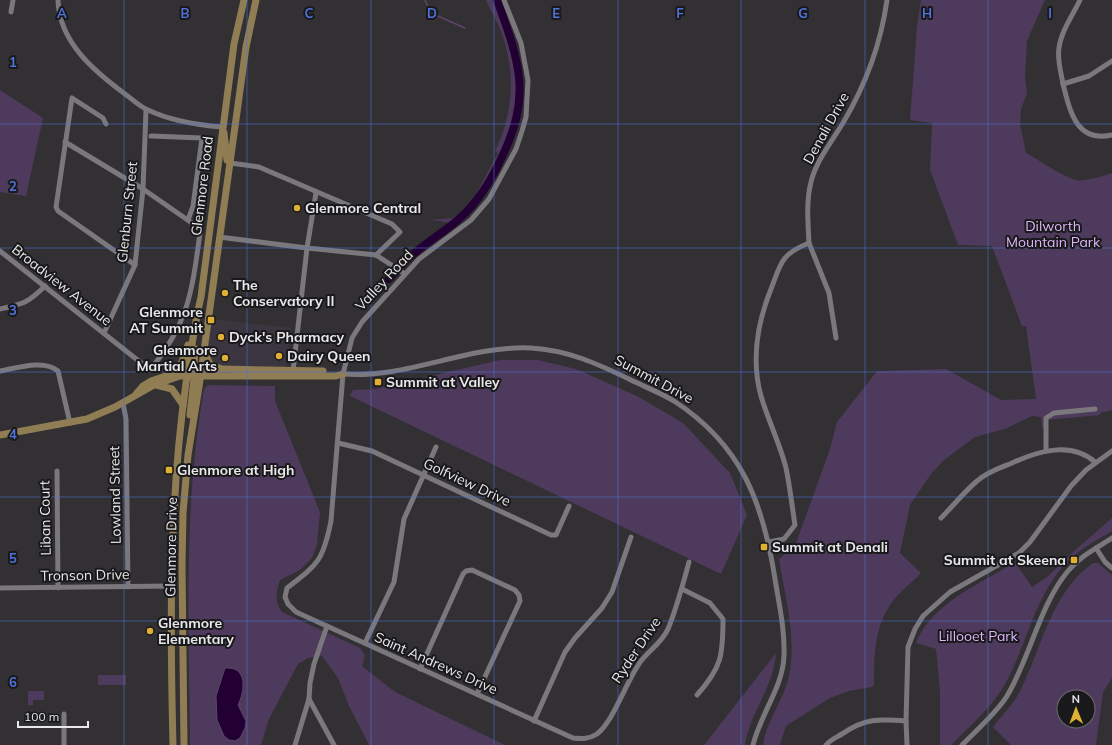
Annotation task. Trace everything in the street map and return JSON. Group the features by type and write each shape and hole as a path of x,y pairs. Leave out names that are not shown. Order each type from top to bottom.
{"main road":[{"name":"Glenmore Road","path":"194,373 192,336 201,297 234,44 244,0"},
{"name":"Glenmore Road","path":"194,373 203,350 246,47 256,0"},
{"path":"222,127 226,139 227,180"},
{"path":"188,455 194,366 201,297"},
{"path":"136,394 143,386 172,372 182,362 192,336"},
{"path":"199,387 206,380 220,372 210,364 203,350"},
{"name":"Summit Drive","path":"194,373 293,371 336,372 343,374"},
{"path":"172,372 194,373"},
{"name":"Summit Drive","path":"220,372 336,376 343,374"},
{"path":"0,435 70,423 100,414 154,385 172,378 194,373"},
{"name":"Glenmore Drive","path":"184,745 182,565 183,513 188,455 199,387 194,373"},
{"name":"Glenmore Drive","path":"173,745 171,586 175,483 183,405 194,373"},
{"path":"154,385 172,389 183,405"}],"street":[{"path":"11,12 12,0"},
{"path":"58,0 65,31 82,58 113,85 146,110 172,119 222,127"},
{"name":"Valley Road","path":"285,597 287,588 306,574 320,559 327,542 338,443 343,374 352,338 362,322 405,274 434,246 471,220 489,199 516,149 526,117 528,80 521,43 504,0"},
{"name":"Denali Drive","path":"836,338 828,293 809,242 807,205 811,180 823,155 856,99 866,78 887,0"},
{"path":"1080,0 1059,47 1059,66 1073,120 1092,136 1102,137 1112,135"},
{"path":"1064,84 1089,76 1112,62"},
{"path":"106,124 103,118 72,98 56,207 58,211 135,265"},
{"name":"Glenburn Street","path":"104,333 135,265 143,189 146,110"},
{"path":"65,142 143,189 190,222 202,138 151,136"},
{"path":"230,163 259,168 392,224 400,232 376,255"},
{"path":"293,371 307,248 316,193"},
{"name":"Broadview Avenue","path":"0,251 150,370 167,350 188,308 200,233 190,222"},
{"path":"219,238 376,255 405,274"},
{"path":"769,542 784,539 794,525 786,467 761,395 756,367 758,332 769,294 782,260 793,249 809,242"},
{"path":"0,309 20,305 31,300 45,286"},
{"name":"Summit Drive","path":"343,374 377,374 412,369 474,353 502,349 530,348 562,352 592,361 673,400 702,422 723,444 745,474 759,510 769,542 783,633 784,657 780,677 755,733 753,745"},
{"path":"0,371 39,365 52,366 58,371 70,423"},
{"name":"Lowland Street","path":"123,403 126,419 128,587"},
{"path":"1046,451 1046,418 1054,413 1095,409"},
{"name":"Golfview Drive","path":"338,443 372,450 551,535 556,534 569,506"},
{"path":"364,643 394,582 404,519 436,447"},
{"path":"941,518 978,480 994,470 1026,456 1058,449 1088,456 1095,462"},
{"path":"907,745 906,721 908,647 914,629 923,616 950,592 1019,553 1030,542 1071,486 1095,462 1112,451"},
{"name":"Liban Court","path":"57,471 58,588"},
{"path":"534,721 566,652 575,638 602,608 612,592 631,537"},
{"path":"962,745 1006,698 1017,678 1053,594 1068,571 1084,556 1112,538"},
{"path":"1096,548 1105,562 1112,568"},
{"name":"Ryder Drive","path":"585,739 596,734 606,724 629,679 641,661 667,631 682,589 689,562"},
{"path":"420,669 463,574 466,570 472,570 515,590 519,595 520,601 477,694"},
{"name":"Tronson Drive","path":"0,588 171,586"},
{"path":"682,589 710,603 722,619 721,661 706,685 697,695"},
{"name":"Saint Andrews Drive","path":"285,597 296,612 534,721 574,738 585,739"},
{"path":"295,745 309,699 310,683 314,664 327,626"},
{"path":"309,699 334,745"},
{"path":"64,714 64,745"},
{"path":"826,745 856,724 869,720 878,719 906,721"}],"shaded area":[{"path":"212,319 291,328 286,367 221,366 216,363 203,350"},
{"path":"225,668 232,668 238,671 243,680 242,693 238,705 246,721 245,728 240,738 235,741 229,740 224,736 217,720 216,696"}],"green space":[{"path":"486,0 501,0 516,47 522,87 521,106 517,127 509,149 497,173 485,194 470,213 458,224 431,220 453,218 466,209 475,196 498,153 495,151 506,123 509,108 511,79 509,64 499,25"},
{"name":"Dilworth Mountain Park","path":"921,0 1045,0 1027,41 1025,78 1027,93 1021,109 1020,124 1026,153 1056,171 1076,180 1094,178 1112,173 1112,410 1100,413 1100,415 1047,420 1042,429 1041,417 1032,416 1005,429 975,437 944,460 931,474 910,505 900,553 921,573 897,596 889,606 884,617 880,627 875,650 874,685 872,687 849,691 830,698 786,726 780,745 763,745 767,728 788,680 791,665 792,650 790,619 779,559 795,546 830,449 837,422 877,371 946,369 1001,400 1036,399 1026,326 1022,326 992,246 958,245 930,170 932,123 910,120 917,27"},
{"path":"0,90 43,118 26,196 0,192"},
{"path":"500,360 538,360 576,369 637,396 683,423 730,473 747,515 721,574 350,396 353,390 375,389"},
{"path":"208,385 275,386 275,401 320,512 317,545 312,558 300,570 280,580 276,597 279,608 282,612 360,648 365,655 362,666 395,692 505,745 369,745 349,706 338,678 322,656 308,658 298,664 269,719 261,745 190,745 188,611 190,522 197,433 204,389"},
{"name":"Lillooet Park","path":"1112,518 1112,531 1077,553 1056,575 1046,590 1012,671 993,702 951,745 940,745 940,691 936,649 916,643 923,629 933,616 945,605 973,586 1015,562 1032,587 1047,577"},
{"path":"1093,563 1098,563 1112,575 1112,678 1103,692 1096,745 1011,745 993,727 1011,705 1020,691 1049,622 1067,589 1079,575"},
{"path":"776,653 771,677 752,721 745,745 704,745"},
{"path":"98,675 126,675 126,685 98,685"},
{"path":"28,691 44,691 44,700 33,700 33,705 28,705"}],"waterway":[{"path":"425,0 431,13 465,28"},
{"path":"389,279 407,259 454,223 472,206 491,178 509,140 516,119 519,100 519,82 517,63 512,44 497,0"}],"place":[{"name":"Glenmore Central","path":"297,208"},
{"name":"The Conservatory II","path":"225,293"},
{"name":"Glenmore AT Summit","path":"211,320"},
{"name":"Dyck's Pharmacy","path":"221,337"},
{"name":"Dairy Queen","path":"279,356"},
{"name":"Glenmore Martial Arts","path":"225,358"},
{"name":"Summit at Valley","path":"378,382"},
{"name":"Glenmore at High","path":"169,470"},
{"name":"Summit at Denali","path":"764,547"},
{"name":"Summit at Skeena","path":"1074,560"},
{"name":"Glenmore Elementary","path":"150,631"}]}
